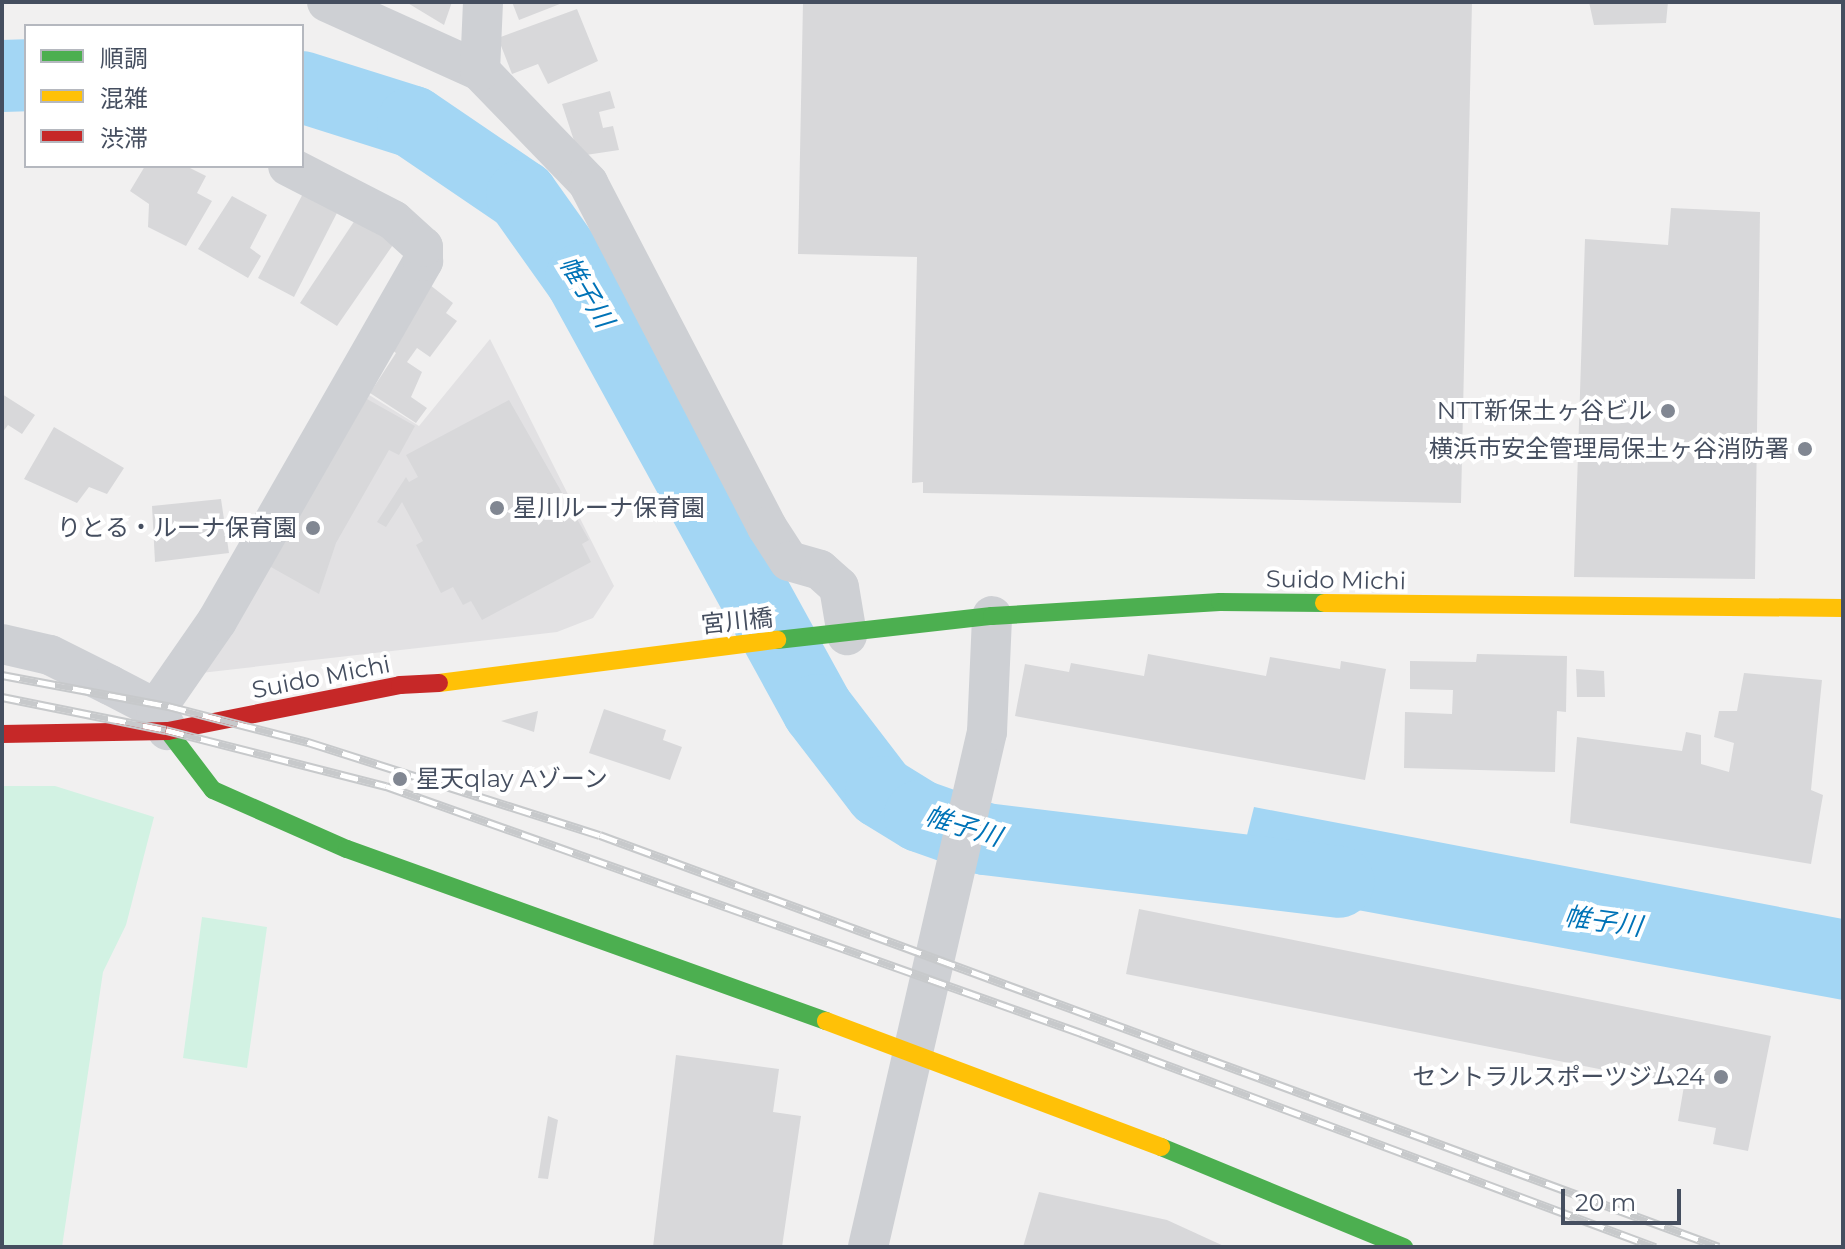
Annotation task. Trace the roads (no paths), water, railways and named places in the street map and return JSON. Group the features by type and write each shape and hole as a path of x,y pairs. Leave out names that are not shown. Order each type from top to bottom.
{"street":[{"path":"327,2 480,71 588,183 767,527 789,561 820,570 839,587 838,635"},
{"path":"480,71 483,2"},
{"path":"162,720 423,261 423,247 393,220 292,168"},
{"name":"Suido Michi","path":"838,635 992,616 1220,602 1843,608"},
{"path":"868,1247 916,1055 987,732 992,616"},
{"name":"宮川橋","path":"649,655 838,635"},
{"path":"2,644 50,655 162,720 213,790 347,849 1040,1097 1404,1247"},
{"name":"Suido Michi","path":"2,734 114,728 400,685 470,681 649,655"}],"water":[{"path":"1254,807 1843,919 1843,1000 1234,887"}],"waterway":[{"name":"帷子川","path":"2,76 24,75"},
{"name":"帷子川","path":"304,88 413,122 522,196 581,279 818,710 881,792 920,816 985,839 1338,882"}],"railway":[{"path":"2,675 168,706 308,742 600,835 1719,1247"},
{"path":"2,697 166,730 386,786 1081,1033 1655,1247"}],"place":[{"name":"NTT新保土ヶ谷ビル","path":"1668,411"},
{"name":"横浜市安全管理局保土ヶ谷消防署","path":"1805,449"},
{"name":"星川ルーナ保育園","path":"497,508"},
{"name":"りとる・ルーナ保育園","path":"313,528"},
{"name":"星天qlay Aゾーン","path":"400,779"},
{"name":"セントラルスポーツジム24","path":"1721,1077"}]}
